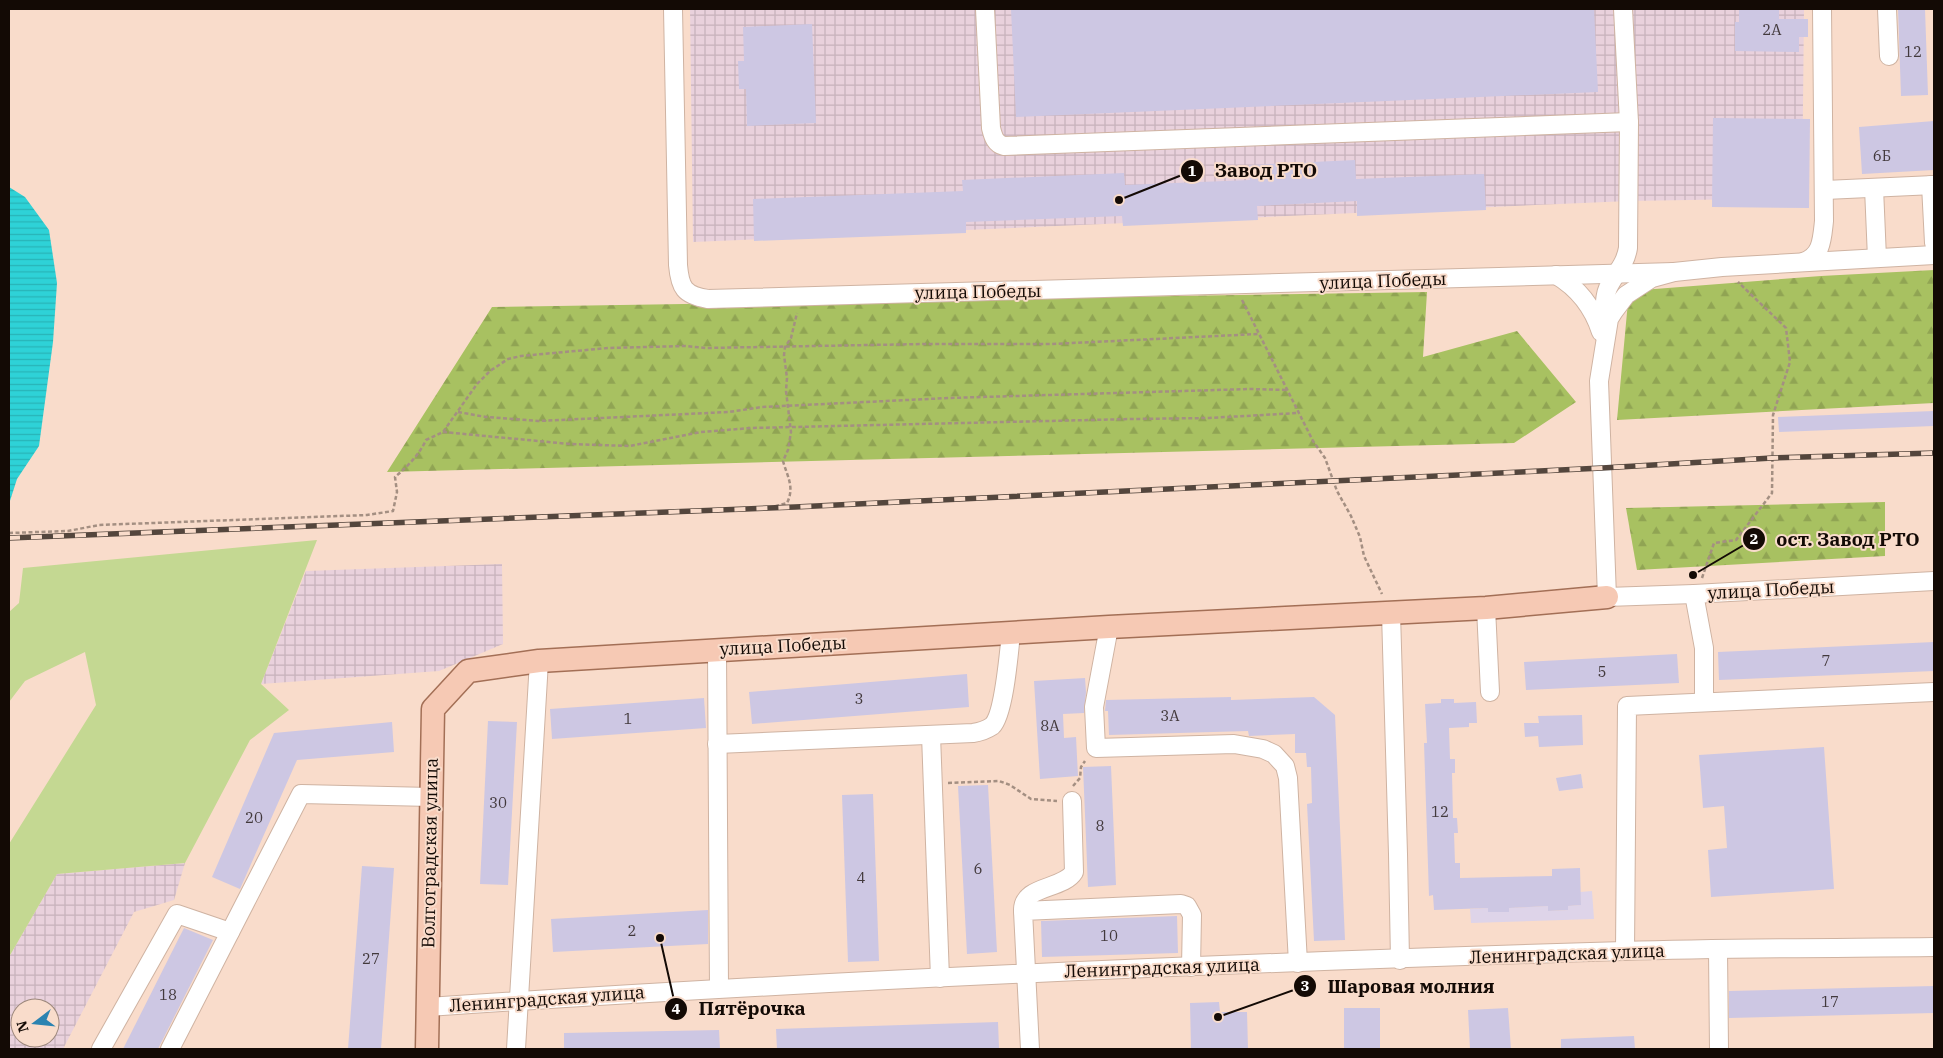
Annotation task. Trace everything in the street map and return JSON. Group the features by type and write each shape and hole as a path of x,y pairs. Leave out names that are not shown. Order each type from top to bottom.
{"main road":[{"name":"улица Победы","path":"468,671 539,661 1109,626 1486,608 1607,597"},
{"name":"Волгоградская улица","path":"427,1049 433,709 468,671"}],"street":[{"name":"улица Победы","path":"673,9 678,265 684,289 691,294 708,299 1674,272 1722,267 1934,255"},
{"path":"984,9 991,128 996,142 1004,146 1629,122"},
{"path":"1604,342 1605,297 1626,258 1628,248 1629,122 1623,9"},
{"path":"1803,262 1809,260 1819,250 1822,234 1825,190 1822,9"},
{"path":"1887,9 1889,56"},
{"path":"1825,190 1933,185 1934,243"},
{"path":"1869,259 1874,188"},
{"name":"улица Победы","path":"1822,234 1826,242 1836,252 1869,259"},
{"name":"улица Победы","path":"1674,272 1652,278 1626,295 1609,320 1604,342 1599,381 1599,400 1607,597 1934,581"},
{"name":"улица Победы","path":"1556,275 1576,290 1590,307 1604,342"},
{"path":"1694,594 1704,648 1704,701"},
{"path":"1486,608 1490,692"},
{"path":"1386,613 1398,854 1400,960"},
{"path":"1109,626 1094,707 1096,748 1234,744 1263,749 1279,758 1285,766 1288,778 1298,963"},
{"path":"718,744 973,733 983,731 993,725 997,718 1001,703 1011,633"},
{"path":"717,650 719,988"},
{"path":"516,1049 539,661"},
{"path":"1625,951 1627,706 1934,692"},
{"path":"931,735 940,978"},
{"path":"170,1049 301,794 431,797"},
{"path":"1030,1049 1024,902 1030,896 1063,882 1071,877 1074,872 1072,801"},
{"path":"1023,911 1181,904 1187,906 1192,915 1191,967"},
{"path":"101,1049 176,914 230,932"},
{"name":"Ленинградская улица","path":"428,1007 719,988 1191,967 1625,951 1934,947"},
{"path":"1718,950 1718,1049"}],"path":[{"path":"1694,594 1714,543 1736,540 1772,493 1773,415 1790,362 1786,328 1722,267"},
{"path":"1236,285 1286,390 1313,441 1325,458 1337,491 1360,537 1364,556 1383,596 1386,613"},
{"path":"769,508 787,503 791,492 790,481 783,461 788,450 791,427 786,391 785,347 790,338 796,314 803,303 816,296"},
{"path":"9,533 68,531 99,526 366,515 393,511 397,492 396,477 421,452 426,440 443,432 477,384 490,371 508,359 520,356 608,348 1052,344 1258,334"},
{"path":"458,412 486,417 538,421 729,412 762,407 949,398 1201,390 1286,390"},
{"path":"443,432 570,444 630,446 701,432 791,427 1132,418 1208,418 1298,413"},
{"path":"933,784 999,781 1010,785 1032,799 1072,801 1072,788 1080,778 1082,765 1096,748"}],"shaded area":[{"path":"690,9 1804,9 1802,198 1629,201 693,242"},
{"path":"502,564 503,644 439,671 261,684 306,571"},
{"path":"185,863 174,900 134,912 63,1049 9,1049 9,957 57,874"},
{"path":"1592,891 1594,919 1471,923 1470,909 1488,908 1488,912 1508,912 1509,908 1548,906 1548,911 1568,910 1568,906 1581,905 1580,892"}],"green space":[{"path":"1934,270 1934,403 1617,420 1629,291 1821,276"},
{"path":"1427,292 1423,357 1517,331 1576,402 1514,443 387,472 492,307"},
{"path":"1885,502 1885,556 1637,570 1626,508"},
{"path":"317,540 261,684 289,710 250,740 185,863 57,874 9,957 9,844 96,705 85,652 25,681 9,702 9,612 19,603 23,568"}],"water":[{"path":"9,187 25,197 49,230 57,283 53,342 39,446 17,479 9,504"}],"building":[{"path":"1011,9 1594,9 1598,92 1016,117"},
{"path":"1739,9 1779,9 1779,19 1808,19 1808,37 1799,37 1799,52 1735,51 1735,22 1739,22"},
{"path":"1898,9 1925,9 1928,95 1901,96"},
{"path":"812,24 816,123 747,126 746,89 739,89 738,61 744,61 743,27"},
{"path":"1713,118 1810,119 1809,208 1712,207"},
{"path":"1934,121 1934,170 1862,174 1859,127"},
{"path":"1355,160 1356,179 1484,174 1486,210 1357,216 1357,201 1257,206 1258,220 1123,226 1122,216 966,222 966,233 754,241 753,199 963,191 962,180 1124,173 1125,185 1250,180 1249,165"},
{"path":"1934,411 1934,426 1779,432 1778,417"},
{"path":"1934,642 1934,671 1719,680 1718,652"},
{"path":"1677,654 1679,683 1526,690 1524,662"},
{"path":"967,674 969,707 752,724 749,692"},
{"path":"1085,678 1084,713 1063,714 1064,738 1076,737 1078,776 1040,779 1034,681"},
{"path":"1231,697 1231,700 1314,697 1335,715 1345,940 1314,941 1307,804 1312,803 1311,767 1307,767 1306,753 1295,753 1295,734 1249,736 1248,731 1109,735 1108,711 1105,711 1106,700"},
{"path":"704,698 706,728 552,739 550,709"},
{"path":"1441,699 1454,699 1454,703 1476,702 1477,723 1469,723 1469,727 1449,728 1450,759 1455,759 1455,773 1452,773 1453,818 1457,818 1458,833 1454,833 1455,863 1460,863 1460,878 1552,876 1552,869 1580,868 1581,905 1568,906 1568,910 1548,911 1548,906 1509,908 1509,912 1488,912 1488,908 1434,910 1433,895 1429,896 1424,743 1427,743 1425,704 1441,703"},
{"path":"1582,715 1583,745 1539,747 1538,736 1525,737 1524,723 1539,723 1538,716"},
{"path":"488,721 517,722 508,885 480,884"},
{"path":"392,722 394,752 297,760 240,889 212,877 274,733"},
{"path":"1824,747 1834,889 1711,897 1708,850 1727,848 1724,806 1703,808 1699,755"},
{"path":"1111,766 1116,885 1088,887 1083,767"},
{"path":"1581,774 1583,788 1559,791 1556,778"},
{"path":"988,785 997,952 967,954 958,786"},
{"path":"873,794 879,961 848,962 842,795"},
{"path":"362,866 394,868 381,1049 348,1049"},
{"path":"708,910 708,944 553,952 551,919"},
{"path":"1177,916 1178,953 1042,957 1041,921"},
{"path":"184,928 213,940 158,1049 123,1049"},
{"path":"1934,986 1934,1013 1729,1018 1729,991"},
{"path":"1219,1002 1220,1012 1247,1012 1248,1049 1191,1049 1190,1003"},
{"path":"1344,1008 1380,1008 1380,1049 1344,1049"},
{"path":"1508,1008 1511,1049 1470,1049 1468,1010"},
{"path":"998,1022 999,1048 777,1049 776,1029"},
{"path":"719,1030 720,1049 564,1049 564,1033"},
{"path":"1634,1036 1635,1049 1561,1049 1561,1039"}],"railway":[{"path":"9,538 795,507 1772,458 1934,453"}],"place":[{"name":"Завод РТО","path":"1119,200"},
{"name":"ост. Завод РТО","path":"1693,575"},
{"name":"Пятёрочка","path":"660,938"},
{"name":"Шаровая молния","path":"1218,1017"}]}
